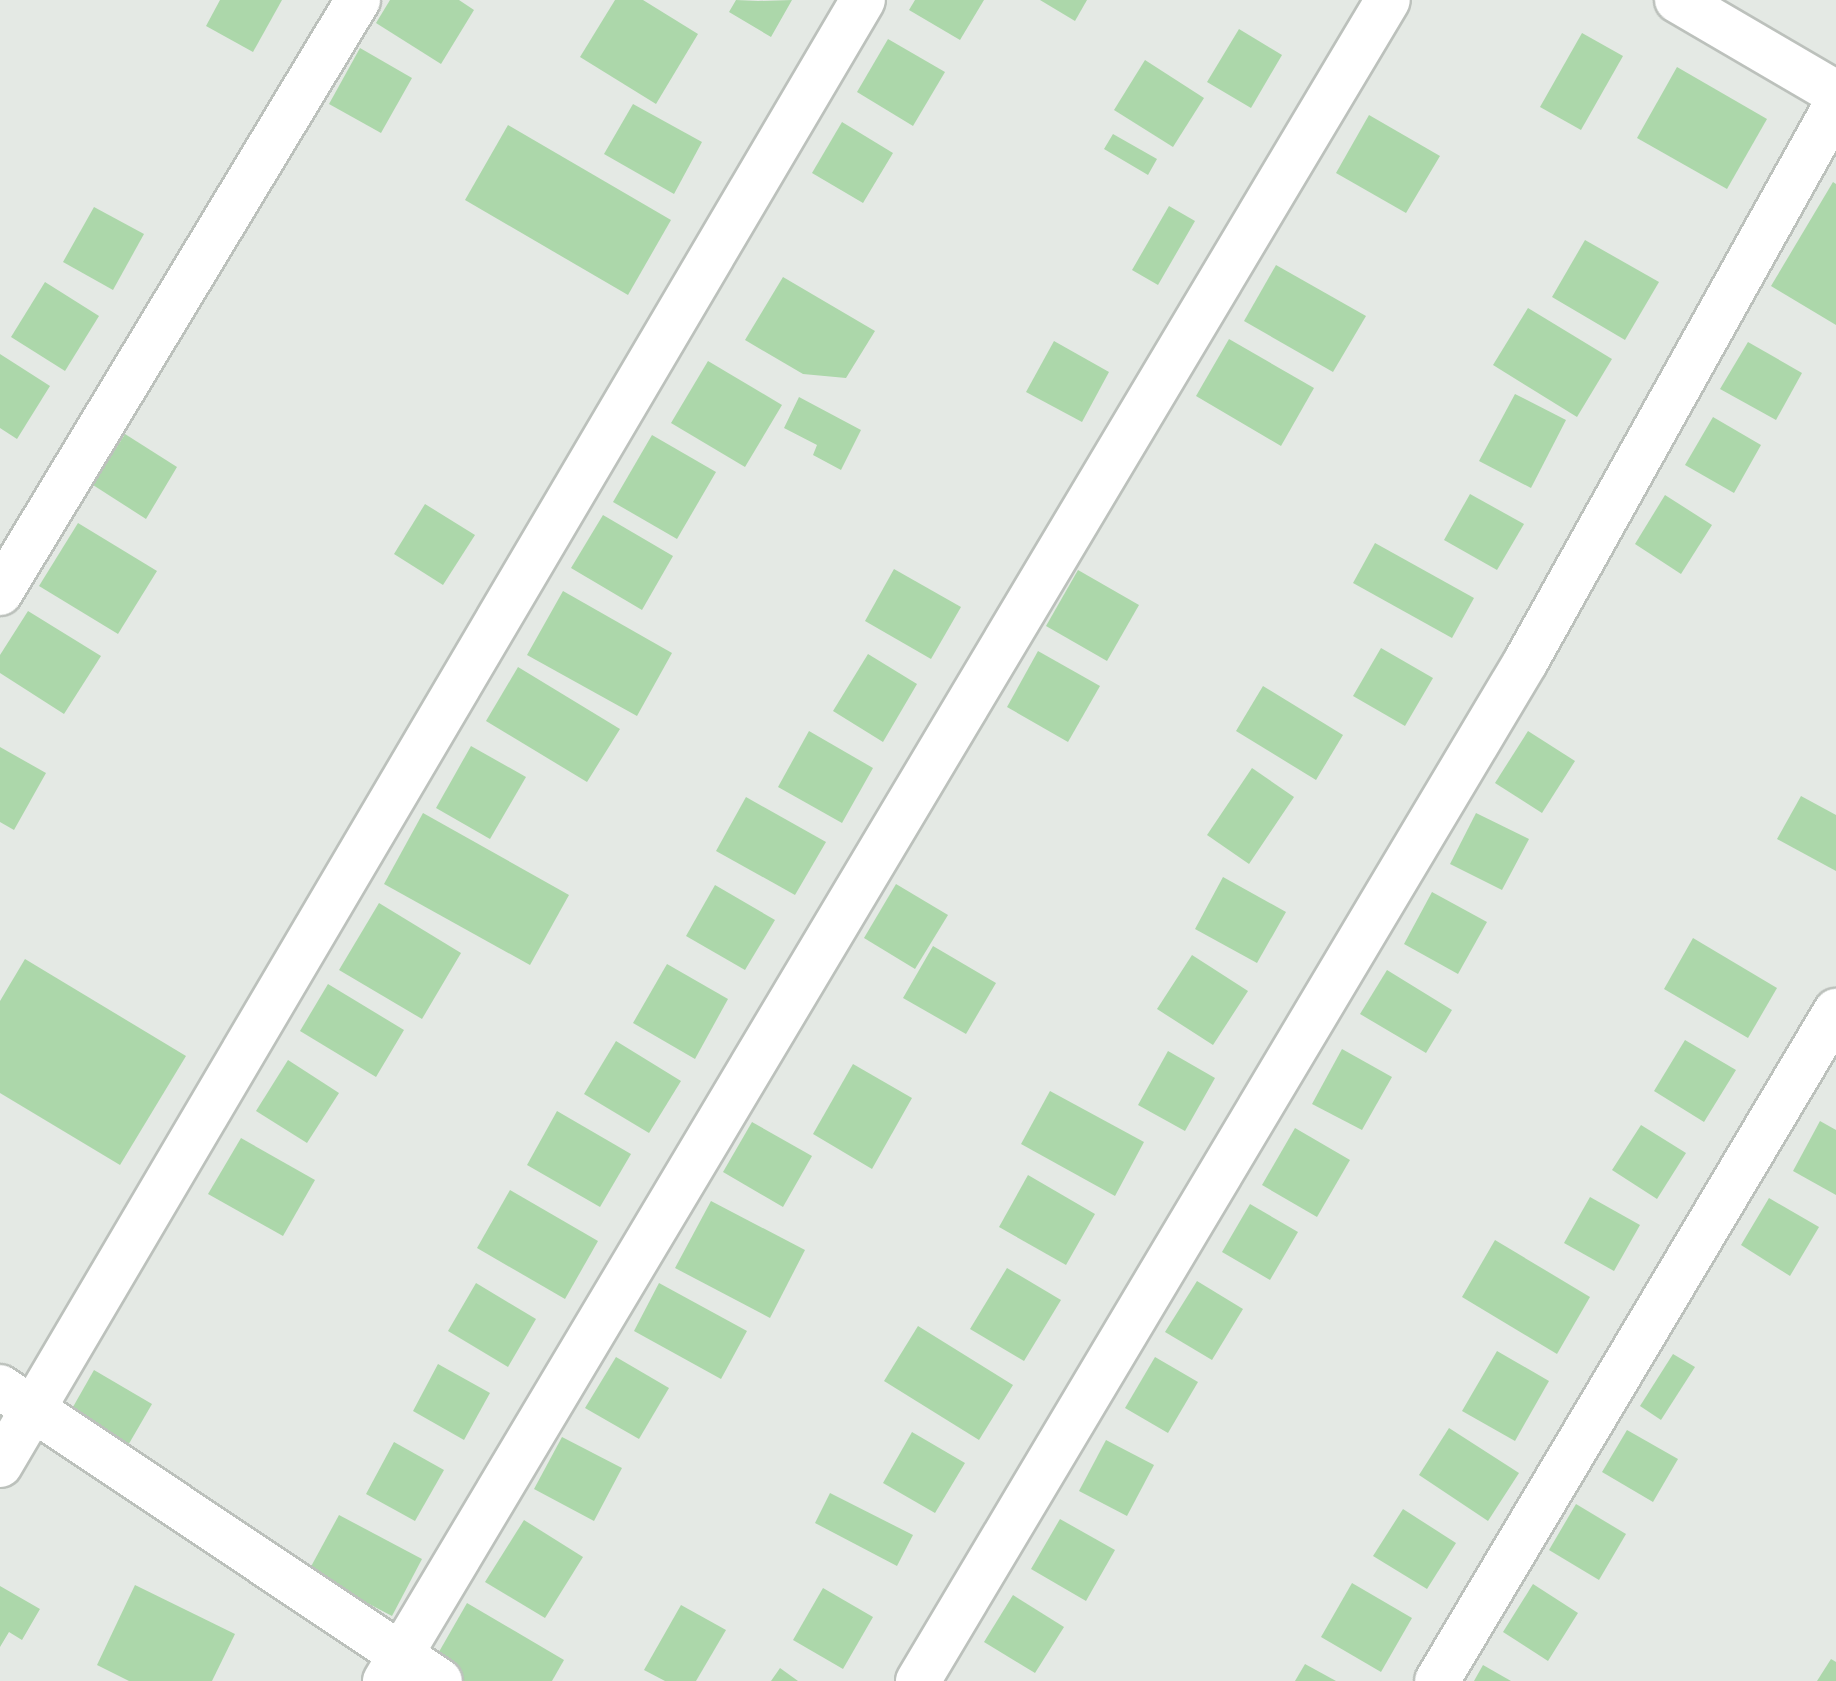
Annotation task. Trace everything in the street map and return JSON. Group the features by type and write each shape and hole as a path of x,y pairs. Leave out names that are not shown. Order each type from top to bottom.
{"street":[{"path":"0,593 358,0"},
{"path":"0,1465 16,1397 863,0"},
{"path":"392,1669 1388,0"},
{"path":"1677,0 1836,93"},
{"path":"918,1681 1526,661 1836,105"},
{"path":"1437,1681 1836,1011"},
{"path":"16,1397 392,1669 440,1681"}],"building":[{"path":"220,0 282,0 253,52 206,26"},
{"path":"390,0 459,0 474,10 441,64 376,23"},
{"path":"615,0 643,0 698,34 656,104 580,57"},
{"path":"736,0 792,0 771,37 729,12"},
{"path":"915,0 984,0 960,40 909,10"},
{"path":"1040,0 1087,0 1075,21"},
{"path":"1239,29 1282,55 1251,108 1207,82"},
{"path":"1582,33 1623,56 1581,130 1540,107"},
{"path":"888,39 945,72 913,126 857,92"},
{"path":"360,48 412,78 381,133 329,104"},
{"path":"1145,60 1204,98 1173,147 1114,110"},
{"path":"1677,67 1767,119 1727,189 1637,138"},
{"path":"633,104 702,142 674,194 604,154"},
{"path":"1369,115 1440,156 1406,213 1336,173"},
{"path":"842,122 893,153 863,203 812,173"},
{"path":"508,125 671,220 628,295 465,200"},
{"path":"1113,134 1157,159 1148,175 1104,149"},
{"path":"1833,182 1836,184 1836,325 1771,286"},
{"path":"1169,206 1195,221 1158,285 1132,270"},
{"path":"94,207 144,234 113,290 63,262"},
{"path":"1585,240 1659,282 1625,340 1552,297"},
{"path":"1276,265 1366,316 1333,372 1244,321"},
{"path":"783,277 875,331 846,378 803,374 745,340"},
{"path":"45,282 99,316 65,371 11,337"},
{"path":"1528,308 1612,359 1577,417 1493,365"},
{"path":"1229,339 1314,388 1281,446 1196,396"},
{"path":"1054,341 1109,372 1082,422 1026,392"},
{"path":"1748,342 1802,373 1776,420 1720,389"},
{"path":"0,354 50,386 17,439 0,428"},
{"path":"708,361 782,405 745,467 671,423"},
{"path":"1515,394 1566,420 1531,488 1479,461"},
{"path":"799,397 861,430 841,470 813,455 817,445 784,428"},
{"path":"1713,417 1761,445 1734,493 1685,465"},
{"path":"125,434 177,467 146,519 93,485"},
{"path":"652,435 716,472 677,539 613,502"},
{"path":"1470,494 1524,524 1497,570 1444,540"},
{"path":"1665,495 1712,525 1681,574 1635,544"},
{"path":"425,504 475,535 443,585 394,554"},
{"path":"603,515 673,556 642,610 571,568"},
{"path":"78,523 157,571 118,634 39,586"},
{"path":"1375,543 1474,598 1452,638 1353,583"},
{"path":"894,569 961,607 931,659 865,621"},
{"path":"1078,570 1139,605 1107,661 1046,626"},
{"path":"563,591 672,653 637,716 527,655"},
{"path":"28,611 101,656 64,714 0,673 0,655"},
{"path":"1381,648 1433,678 1405,726 1353,696"},
{"path":"1038,651 1100,686 1068,742 1007,707"},
{"path":"868,654 917,684 883,742 833,711"},
{"path":"518,667 620,729 587,782 486,721"},
{"path":"1263,686 1343,735 1316,780 1236,731"},
{"path":"809,731 873,768 842,823 778,787"},
{"path":"1528,731 1575,761 1542,813 1495,783"},
{"path":"471,746 526,777 490,839 436,808"},
{"path":"0,747 46,773 14,830 0,822"},
{"path":"1252,768 1294,797 1249,864 1207,835"},
{"path":"1801,796 1836,815 1836,871 1777,839"},
{"path":"746,797 826,842 795,895 716,851"},
{"path":"423,813 569,895 530,965 384,884"},
{"path":"1476,813 1529,839 1502,890 1450,864"},
{"path":"1223,877 1286,912 1257,963 1195,929"},
{"path":"896,884 948,915 915,969 864,938"},
{"path":"715,885 775,920 745,970 686,936"},
{"path":"1432,892 1487,922 1458,974 1404,944"},
{"path":"379,903 461,953 422,1019 339,970"},
{"path":"1693,938 1777,988 1748,1038 1664,989"},
{"path":"933,946 996,983 966,1034 903,998"},
{"path":"1192,955 1248,991 1213,1045 1157,1009"},
{"path":"25,959 186,1056 120,1165 0,1093 0,1001"},
{"path":"667,964 728,999 695,1059 633,1023"},
{"path":"1387,970 1452,1010 1426,1053 1360,1014"},
{"path":"328,984 404,1030 376,1077 300,1031"},
{"path":"1685,1040 1736,1070 1704,1122 1654,1091"},
{"path":"616,1041 681,1081 649,1133 584,1094"},
{"path":"1342,1049 1392,1077 1362,1130 1312,1104"},
{"path":"1168,1051 1215,1078 1185,1131 1138,1105"},
{"path":"288,1060 339,1093 307,1143 256,1111"},
{"path":"853,1064 912,1098 872,1169 813,1134"},
{"path":"1050,1091 1144,1142 1115,1196 1021,1144"},
{"path":"557,1111 631,1154 600,1207 527,1165"},
{"path":"1820,1121 1836,1130 1836,1195 1793,1171"},
{"path":"752,1122 812,1156 783,1207 723,1172"},
{"path":"1641,1125 1686,1153 1657,1199 1612,1170"},
{"path":"1295,1128 1350,1160 1317,1217 1262,1185"},
{"path":"241,1138 315,1180 283,1236 208,1194"},
{"path":"1028,1175 1095,1214 1066,1265 999,1227"},
{"path":"510,1190 598,1241 565,1299 477,1248"},
{"path":"1590,1197 1640,1225 1614,1271 1564,1243"},
{"path":"1769,1198 1819,1227 1790,1276 1741,1245"},
{"path":"711,1201 805,1250 770,1318 675,1268"},
{"path":"1250,1204 1298,1232 1270,1280 1222,1252"},
{"path":"1495,1240 1590,1297 1557,1354 1462,1297"},
{"path":"1007,1268 1061,1300 1024,1361 970,1329"},
{"path":"1197,1281 1243,1309 1212,1360 1165,1332"},
{"path":"476,1283 536,1319 508,1367 448,1331"},
{"path":"659,1283 747,1331 721,1379 634,1331"},
{"path":"918,1326 1013,1385 979,1440 884,1381"},
{"path":"1497,1351 1549,1381 1515,1441 1462,1411"},
{"path":"1673,1354 1695,1367 1661,1420 1640,1406"},
{"path":"616,1357 669,1388 639,1439 585,1408"},
{"path":"1155,1357 1198,1382 1168,1433 1125,1408"},
{"path":"438,1364 490,1393 464,1440 413,1411"},
{"path":"94,1370 152,1404 123,1454 65,1421"},
{"path":"1449,1428 1519,1473 1488,1521 1419,1475"},
{"path":"1627,1430 1678,1459 1653,1502 1602,1472"},
{"path":"912,1432 965,1463 935,1513 883,1483"},
{"path":"562,1437 622,1468 594,1521 534,1489"},
{"path":"1106,1440 1154,1465 1127,1516 1079,1491"},
{"path":"394,1442 444,1470 415,1521 366,1494"},
{"path":"830,1493 913,1535 897,1566 815,1523"},
{"path":"1576,1504 1626,1534 1599,1580 1549,1550"},
{"path":"1403,1509 1456,1543 1427,1589 1373,1556"},
{"path":"339,1515 422,1559 392,1616 308,1572"},
{"path":"1060,1519 1115,1550 1086,1601 1031,1569"},
{"path":"524,1520 583,1557 545,1618 485,1582"},
{"path":"1352,1583 1412,1618 1381,1672 1321,1637"},
{"path":"1533,1584 1578,1613 1548,1661 1503,1632"},
{"path":"135,1585 235,1634 212,1681 129,1681 97,1665"},
{"path":"0,1586 40,1609 22,1640 9,1632 0,1647"},
{"path":"823,1588 873,1617 843,1669 793,1640"},
{"path":"1013,1595 1064,1627 1035,1673 984,1642"},
{"path":"467,1603 564,1660 552,1681 460,1681 432,1664"},
{"path":"681,1605 726,1630 696,1681 665,1681 644,1670"},
{"path":"1831,1659 1836,1662 1836,1681 1817,1681"},
{"path":"1305,1664 1336,1681 1295,1681"},
{"path":"1483,1665 1511,1681 1474,1681"},
{"path":"780,1668 798,1681 771,1681"}]}
